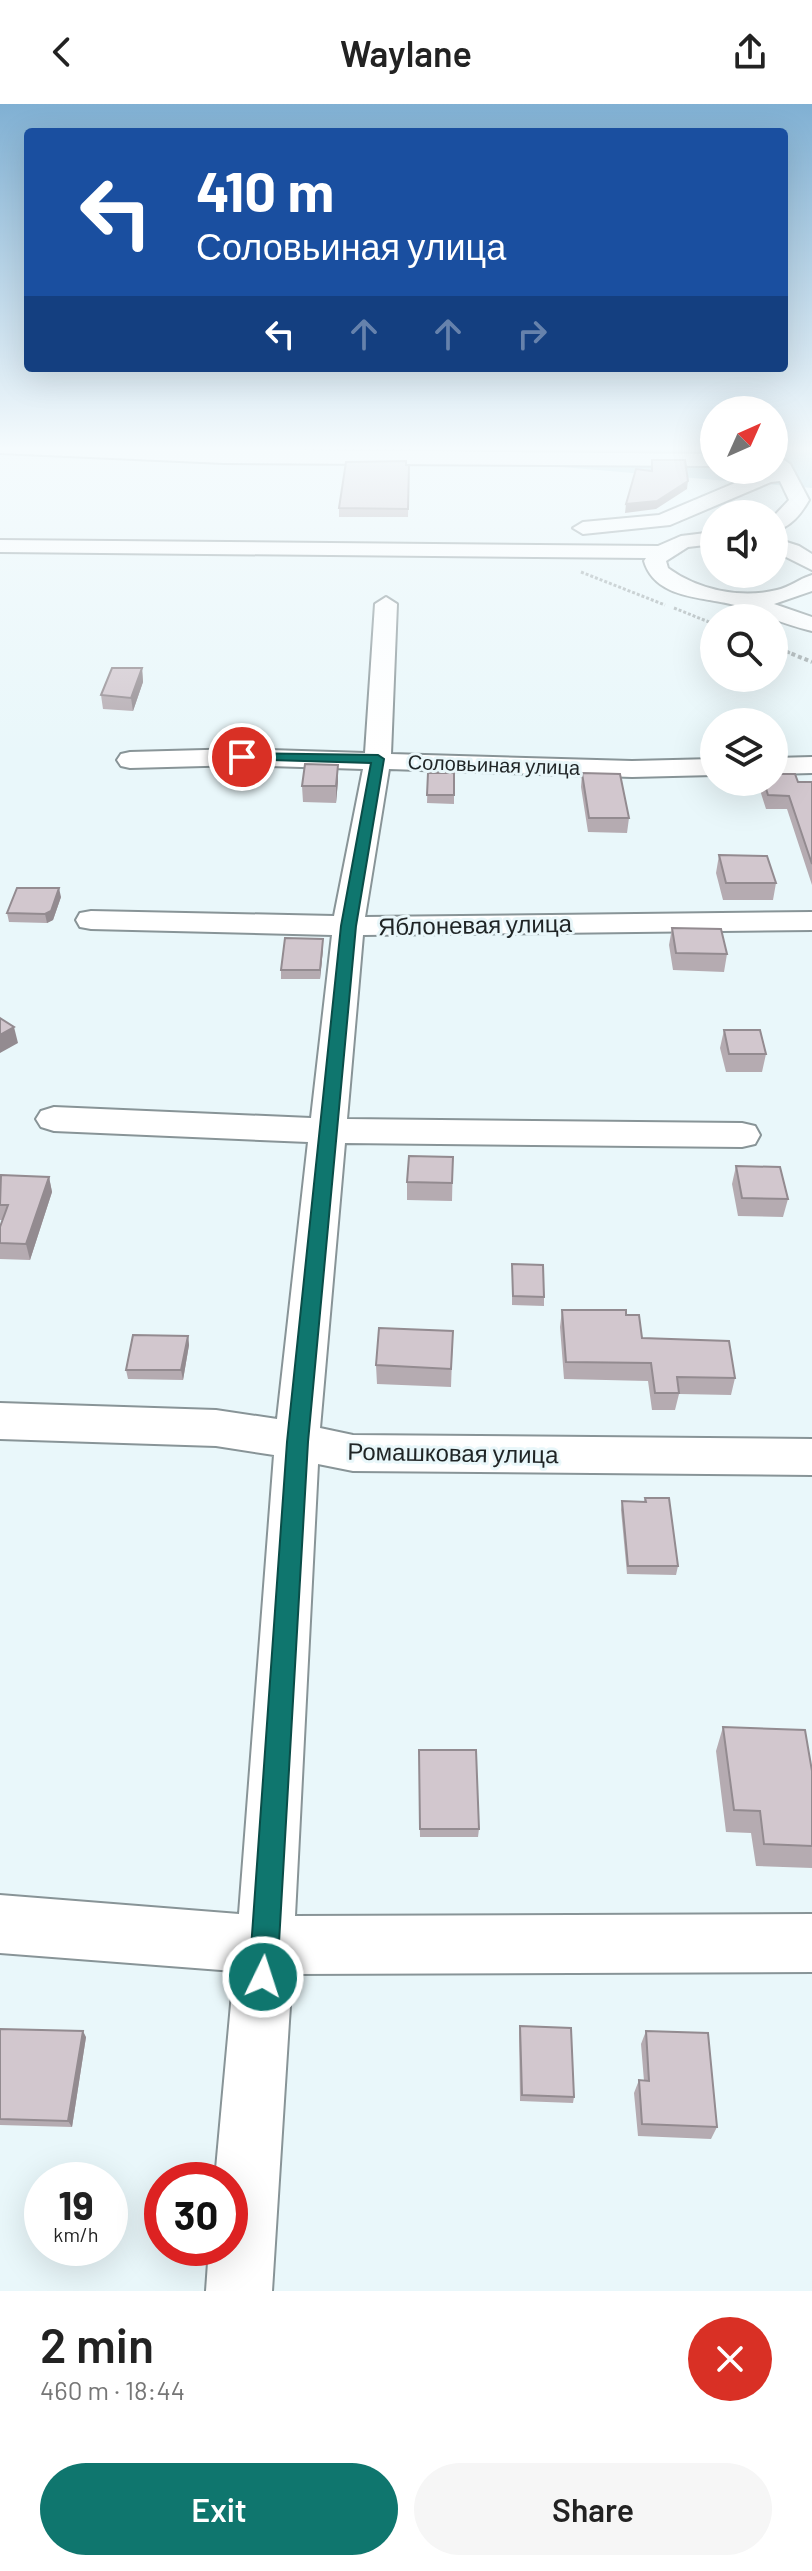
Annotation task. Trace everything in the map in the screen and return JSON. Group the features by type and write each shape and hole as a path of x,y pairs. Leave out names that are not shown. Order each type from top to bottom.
{"street":[{"path":"606,549 661,552 668,549"},
{"path":"794,549 812,564"},
{"path":"661,552 655,561 658,571 685,589 732,599 812,624"},
{"path":"732,599 785,595 804,589 812,582"},
{"path":"239,2291 297,1442 348,926 378,759 386,604"},
{"name":"Соловьиная улица","path":"130,760 242,757 632,769 700,767"},
{"path":"788,766 812,765"},
{"name":"Яблоневая улица","path":"91,920 348,926 812,921"},
{"path":"54,1119 328,1131 742,1135"},
{"name":"Ромашковая улица","path":"0,1421 216,1428 353,1453 812,1457"},
{"path":"0,1924 265,1945 812,1943"}],"path":[{"path":"788,653 812,662"}],"building":[{"path":"112,668 142,668 131,698 101,695"},
{"path":"305,764 338,765 336,786 302,786"},
{"path":"428,773 454,773 454,795 427,795"},
{"path":"582,773 620,774 629,818 589,818"},
{"path":"788,774 795,774 798,782 812,782 812,864 789,796"},
{"path":"719,855 767,856 776,883 726,883"},
{"path":"17,888 59,888 51,911 45,914 7,913"},
{"path":"672,928 721,929 727,954 676,953"},
{"path":"285,938 323,939 320,970 281,970"},
{"path":"0,1018 14,1027 0,1035"},
{"path":"724,1030 760,1030 766,1054 729,1054"},
{"path":"409,1156 453,1157 452,1183 407,1182"},
{"path":"736,1166 780,1167 788,1199 742,1198"},
{"path":"1,1175 49,1177 26,1244 0,1243 0,1227 8,1205 0,1205"},
{"path":"512,1264 543,1265 544,1297 513,1296"},
{"path":"562,1310 626,1310 626,1315 639,1315 642,1338 729,1341 735,1378 677,1377 679,1393 655,1393 651,1363 566,1362"},
{"path":"379,1328 453,1331 451,1369 376,1365"},
{"path":"133,1335 188,1336 181,1370 126,1370"},
{"path":"645,1498 669,1498 678,1566 628,1566 622,1501 646,1502"},
{"path":"723,1727 805,1730 812,1771 812,1846 764,1844 760,1811 734,1810"},
{"path":"419,1750 476,1750 479,1829 420,1829"},
{"path":"520,2026 571,2028 574,2097 522,2095"},
{"path":"0,2029 83,2031 68,2121 0,2119"},
{"path":"646,2031 708,2033 717,2127 642,2124 639,2080 649,2081"}],"route":[{"path":"242,757 378,759 348,926 297,1442 263,1977"}]}
